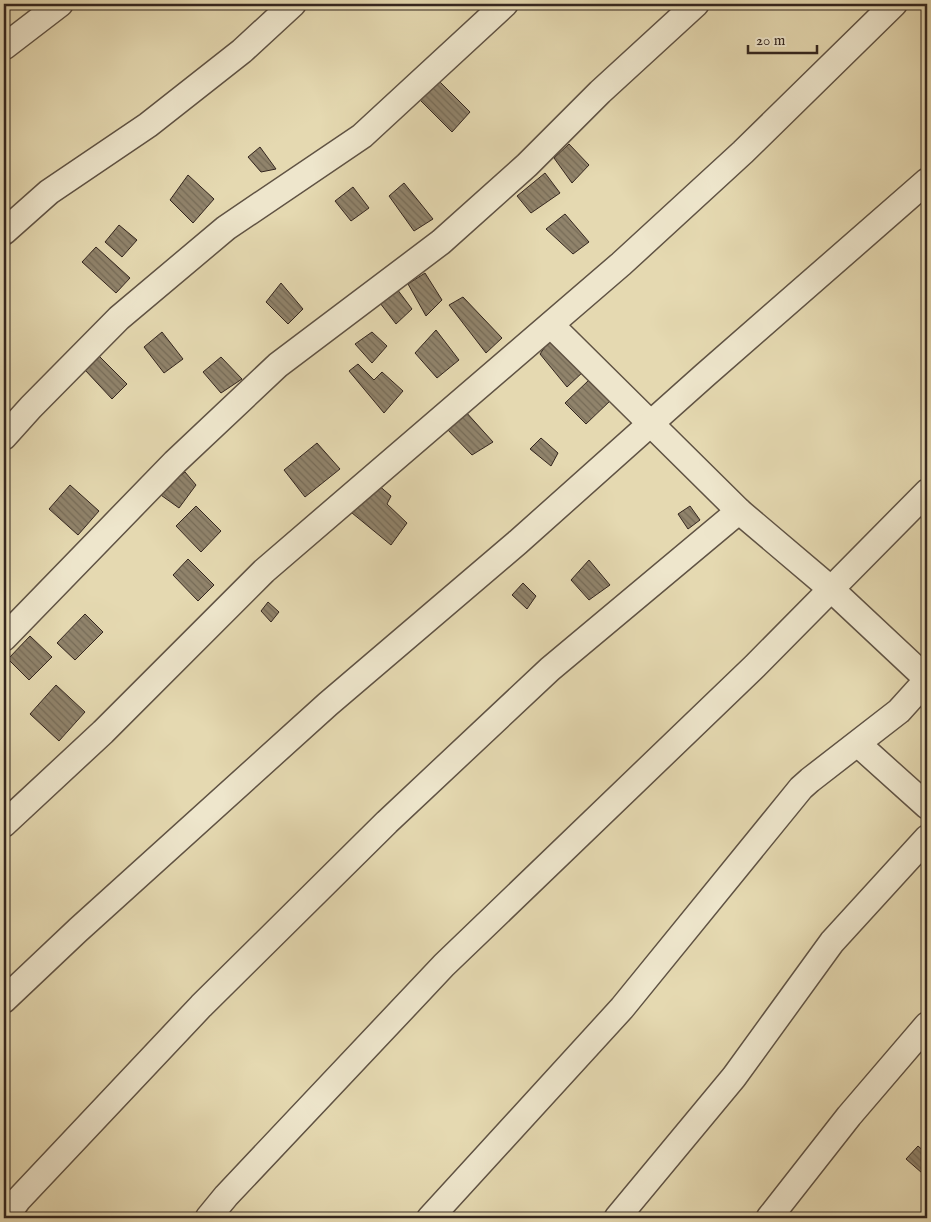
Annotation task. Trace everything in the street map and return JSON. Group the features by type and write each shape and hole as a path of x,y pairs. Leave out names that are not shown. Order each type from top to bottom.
{"street":[{"path":"4,47 60,4"},
{"path":"4,232 49,192 148,124 242,51 292,4"},
{"path":"4,437 119,318 226,228 362,136 505,4"},
{"path":"4,638 175,462 278,364 441,242 526,165 600,92 696,4"},
{"path":"4,824 103,732 264,571 621,264 743,152 894,4"},
{"path":"4,1000 78,930 328,704 518,542 927,181"},
{"path":"430,1218 622,1008 801,788 899,711 927,680 831,589 739,512 551,325"},
{"path":"208,1218 226,1196 444,965 755,666 927,492"},
{"path":"5,1218 18,1200 201,1006 387,822 550,668 739,512"},
{"path":"858,744 927,806"},
{"path":"617,1218 734,1077 832,942 927,838"},
{"path":"769,1218 849,1116 927,1025"}],"building":[{"path":"437,79 470,112 452,132 416,96"},
{"path":"569,144 589,165 572,183 554,158"},
{"path":"260,147 276,169 261,172 248,157"},
{"path":"545,173 560,193 531,213 517,196"},
{"path":"188,175 214,199 193,223 170,200"},
{"path":"404,183 433,219 414,231 389,196"},
{"path":"353,187 369,208 351,221 335,201"},
{"path":"565,214 589,242 573,254 546,229"},
{"path":"119,225 137,240 122,257 105,242"},
{"path":"96,247 130,278 116,293 82,262"},
{"path":"425,273 442,300 426,316 408,284"},
{"path":"281,283 303,309 288,324 266,302"},
{"path":"397,289 412,309 396,324 380,303"},
{"path":"463,297 502,338 486,353 449,305"},
{"path":"436,330 459,360 437,378 415,353"},
{"path":"162,332 183,359 164,373 144,347"},
{"path":"372,332 387,346 372,363 355,344"},
{"path":"553,335 585,370 567,387 540,354"},
{"path":"99,356 127,384 112,399 85,370"},
{"path":"221,357 242,379 221,393 203,372"},
{"path":"358,364 374,380 382,372 403,391 384,413 349,371"},
{"path":"589,380 611,400 586,424 565,403"},
{"path":"465,411 493,442 472,455 445,427"},
{"path":"541,438 558,453 551,466 530,449"},
{"path":"317,443 340,469 305,497 284,470"},
{"path":"185,472 196,485 179,508 158,493"},
{"path":"377,484 391,496 387,504 407,523 391,545 352,513"},
{"path":"70,485 99,511 78,535 49,509"},
{"path":"196,506 221,531 201,552 176,526"},
{"path":"690,506 700,520 688,529 678,514"},
{"path":"188,559 214,585 198,601 173,575"},
{"path":"589,560 610,585 589,600 571,580"},
{"path":"523,583 536,596 527,609 512,595"},
{"path":"268,602 279,612 271,622 261,611"},
{"path":"85,614 103,632 75,660 57,643"},
{"path":"30,636 52,657 29,680 8,659"},
{"path":"56,685 85,712 59,741 30,714"},
{"path":"918,1146 927,1154 927,1166 922,1173 906,1159"}]}
